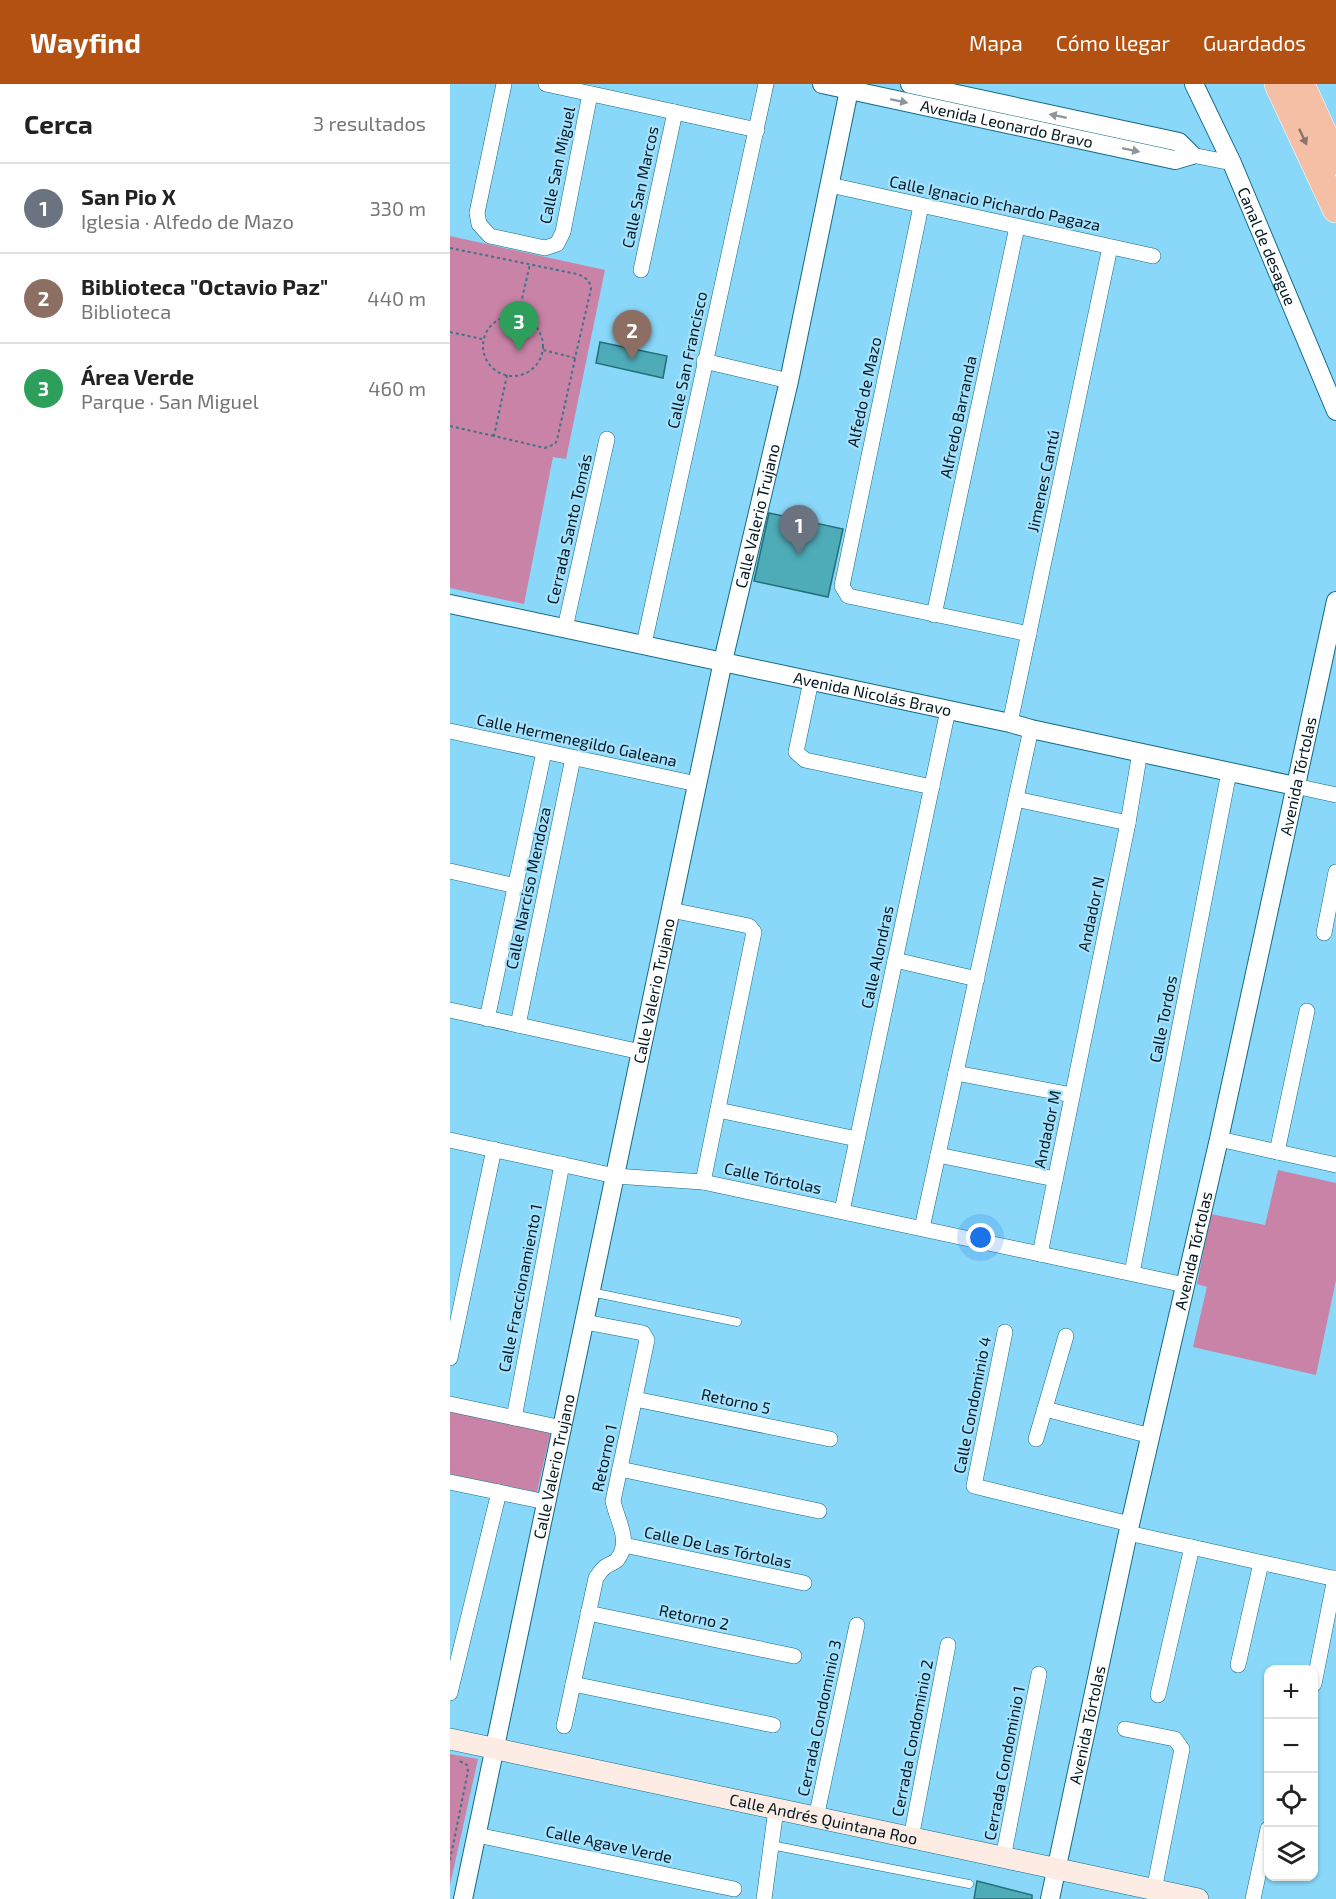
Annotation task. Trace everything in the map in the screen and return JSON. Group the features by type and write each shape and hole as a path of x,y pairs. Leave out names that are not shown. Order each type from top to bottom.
{"highway":[{"path":"1278,84 1336,209"},
{"path":"1301,84 1336,161"}],"main road":[{"name":"Calle Andrés Quintana Roo","path":"453,1749 494,1749 1198,1899"}],"street":[{"name":"Calle San Miguel","path":"504,84 477,213 479,224 490,236 545,248 557,244 563,232 590,93"},
{"path":"546,84 757,130"},
{"name":"Calle San Francisco","path":"644,644 766,84"},
{"name":"Avenida Leonardo Bravo","path":"822,84 850,87 1175,160 1192,155 1232,164"},
{"name":"Avenida Leonardo Bravo","path":"909,84 1179,142 1192,155"},
{"name":"Canal de desague","path":"1194,84 1232,164 1336,411"},
{"name":"Calle Valerio Trujano","path":"463,1899 723,661 789,381 850,87"},
{"name":"Calle San Marcos","path":"641,270 675,112"},
{"name":"Calle Ignacio Pichardo Pagaza","path":"830,185 1153,256"},
{"name":"Alfedo de Mazo","path":"921,206 842,586 848,596 934,615"},
{"name":"Alfredo Barranda","path":"934,615 1017,227"},
{"name":"Jimenes Cantú","path":"1010,723 1110,247"},
{"path":"704,361 789,381"},
{"name":"Cerrada Santo Tomás","path":"566,628 608,439"},
{"name":"Avenida Tórtolas","path":"1050,1899 1129,1528 1219,1138 1336,601"},
{"name":"Avenida Nicolás Bravo","path":"450,604 1295,786"},
{"path":"934,615 1029,634"},
{"path":"811,681 796,752 805,760 932,787"},
{"name":"Calle Alondras","path":"842,1211 948,710"},
{"path":"922,1228 1031,729"},
{"name":"Calle Hermenegildo Galeana","path":"450,731 697,784"},
{"name":"Calle Narciso Mendoza","path":"487,1018 544,752"},
{"path":"1016,799 1128,823 1140,752"},
{"name":"Calle Narciso Mendoza","path":"518,1025 573,758"},
{"name":"Calle Tordos","path":"1132,1273 1229,772"},
{"path":"1295,786 1336,795"},
{"name":"Andador N","path":"1089,1012 1128,823"},
{"path":"450,871 516,886"},
{"path":"1324,933 1336,872"},
{"path":"671,910 749,926 754,932 703,1182"},
{"path":"895,960 976,979"},
{"path":"450,1010 641,1052"},
{"path":"1277,1152 1307,1011"},
{"name":"Andador M","path":"1040,1254 1089,1012"},
{"path":"956,1073 1072,1095"},
{"path":"718,1110 857,1139"},
{"path":"1219,1138 1336,1165"},
{"name":"Calle Tórtolas","path":"450,1140 615,1176 703,1182 1185,1285"},
{"path":"450,1358 494,1149"},
{"path":"938,1155 1055,1179"},
{"name":"Calle Fraccionamiento 1","path":"514,1418 562,1164"},
{"name":"Retorno 1","path":"585,1322 643,1334 647,1340 613,1501 616,1516 624,1531 624,1545"},
{"name":"Calle Condominio 4","path":"1005,1332 975,1486 1129,1528"},
{"path":"1036,1439 1066,1336"},
{"name":"Retorno 5","path":"635,1399 830,1439"},
{"path":"450,1404 562,1428"},
{"path":"1045,1409 1150,1436"},
{"path":"620,1469 819,1511"},
{"path":"450,1482 546,1502"},
{"path":"450,1693 499,1492"},
{"path":"1129,1528 1192,1547 1336,1579 1318,1665"},
{"path":"564,1726 596,1578 603,1568 616,1561 624,1545"},
{"name":"Calle De Las Tórtolas","path":"624,1545 804,1583"},
{"path":"1158,1695 1192,1547"},
{"path":"1238,1665 1261,1563"},
{"name":"Retorno 2","path":"588,1613 794,1656"},
{"name":"Cerrada Condominio 3","path":"816,1818 857,1625"},
{"name":"Cerrada Condominio 2","path":"911,1838 948,1645"},
{"name":"Cerrada Condominio 1","path":"1003,1858 1039,1674"},
{"path":"573,1684 773,1725"},
{"path":"1125,1729 1175,1739 1182,1749 1154,1890"},
{"path":"764,1899 776,1809"},
{"name":"Calle Agave Verde","path":"477,1835 734,1889"},
{"path":"1253,1899 1264,1851"}],"lane":[{"path":"591,1292 737,1322"},
{"path":"771,1845 969,1884"}],"path":[{"path":"450,248 585,276 589,280 591,289 555,444 545,448 450,426"},
{"path":"518,316 530,264"},
{"path":"518,316 531,321 538,327 542,336 543,350 538,364 531,370 522,375 507,375 492,368 486,360 483,339 494,322 503,317 518,316"},
{"path":"450,332 483,339"},
{"path":"543,350 575,358"},
{"path":"494,436 507,375"},
{"path":"450,1860 468,1772 467,1765 453,1749"}],"shaded area":[{"path":"450,236 605,270 566,459 553,457 524,604 450,588"},
{"path":"1278,1170 1336,1183 1336,1280 1316,1375 1193,1347 1207,1287 1197,1284 1211,1214 1265,1225"},
{"path":"450,1405 551,1430 537,1492 450,1474"},
{"path":"450,1754 478,1759 450,1885"}],"building":[{"path":"600,342 667,356 663,378 596,363"},
{"path":"769,513 843,529 828,597 754,581"},
{"path":"977,1881 1032,1895 1032,1899 974,1899"}],"place":[{"name":"Área Verde","path":"519,351"},
{"name":"Biblioteca \"Octavio Paz\"","path":"632,360"},
{"name":"San Pio X","path":"799,555"}]}
